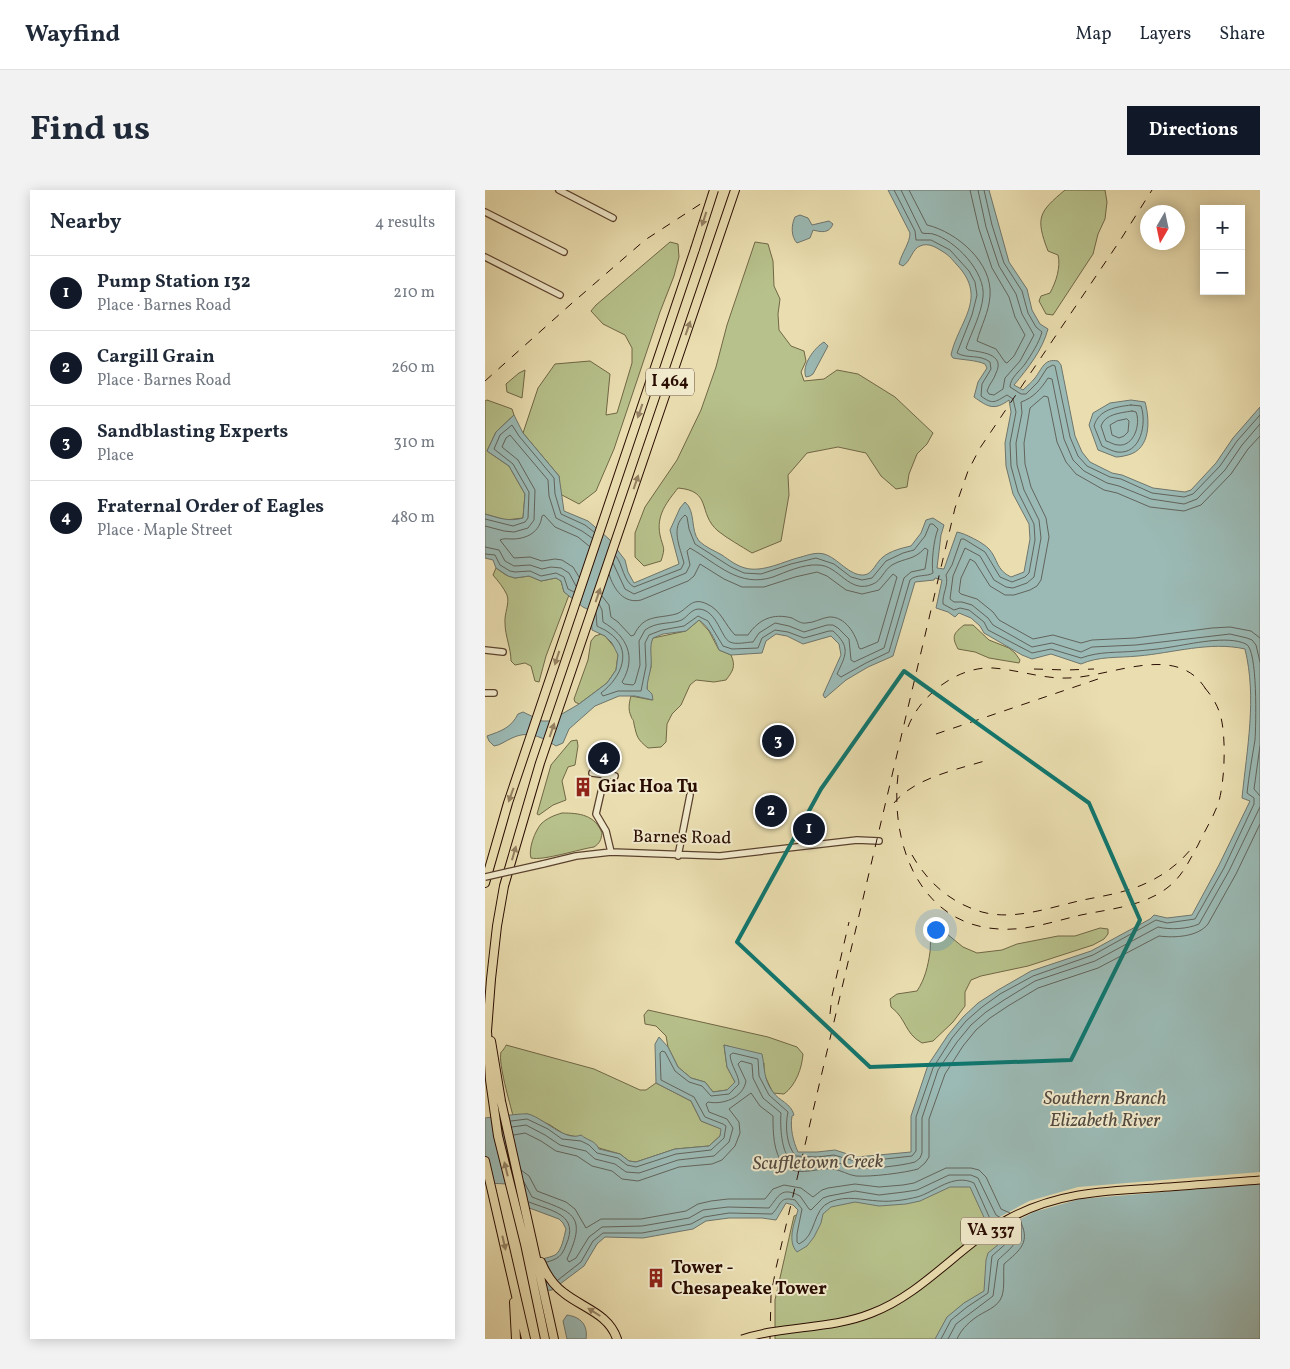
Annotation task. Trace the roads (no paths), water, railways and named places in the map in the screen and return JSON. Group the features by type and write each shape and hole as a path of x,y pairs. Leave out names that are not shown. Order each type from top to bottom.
{"highway":[{"name":"I 464","path":"485,884 498,832 714,190"},
{"name":"I 464","path":"545,1339 542,1306 498,1136 497,1101 487,1055 491,978 504,886 540,763 735,190"},
{"path":"497,1101 533,1241 542,1306 554,1339"},
{"path":"485,1161 526,1339"},
{"path":"533,1241 545,1272 564,1293 607,1321 617,1339"},
{"path":"513,1283 517,1339"}],"main road":[{"name":"VA 337","path":"742,1339 772,1331 835,1324 873,1313 912,1292 983,1236 1003,1223 1048,1202 1090,1192 1260,1180"}],"street":[{"path":"559,190 613,218"},
{"path":"485,212 564,252"},
{"path":"485,256 560,295"},
{"path":"485,650 503,652"},
{"path":"485,693 493,693"},
{"path":"592,772 615,776"},
{"path":"605,775 596,814 610,841 611,852"},
{"path":"678,856 690,795"},
{"name":"Barnes Road","path":"485,877 582,855 611,852 678,856 720,856 857,840 879,841"}],"water":[{"name":"Southern Branch Elizabeth River","path":"888,190 989,190 1009,262 1027,289 1032,310 1040,324 1048,329 1038,352 1014,385 1023,390 1034,380 1046,363 1053,360 1058,361 1061,365 1075,436 1082,452 1090,462 1112,473 1122,475 1153,488 1185,492 1191,490 1216,463 1233,438 1260,407 1260,1339 935,1339 947,1317 964,1303 984,1291 988,1253 1005,1239 1003,1230 988,1226 970,1187 950,1187 920,1201 906,1204 879,1206 855,1202 831,1207 823,1214 814,1237 807,1246 797,1252 792,1243 792,1238 798,1210 793,1205 786,1203 776,1220 729,1218 706,1221 693,1229 643,1238 605,1237 597,1244 584,1266 552,1290 538,1291 534,1266 541,1260 557,1253 566,1229 559,1219 524,1206 514,1187 508,1184 485,1183 485,1118 528,1114 568,1135 581,1135 593,1142 599,1149 620,1154 629,1161 636,1162 675,1149 709,1146 720,1136 721,1129 701,1121 691,1101 656,1083 655,1044 659,1037 668,1047 678,1067 691,1078 705,1082 713,1092 727,1090 735,1082 727,1067 724,1045 762,1054 766,1078 770,1087 788,1105 794,1115 791,1121 793,1139 798,1152 835,1150 857,1157 911,1152 911,1116 928,1065 948,1035 963,1017 978,1003 1031,971 1091,951 1154,915 1167,918 1192,915 1250,801 1242,798 1251,704 1249,667 1245,649 1218,646 1205,647 1138,656 1102,658 1081,664 1051,654 1032,659 984,633 980,626 971,618 959,613 955,617 948,612 936,608 942,580 935,578 934,580 915,582 893,656 868,667 846,680 825,698 823,695 841,655 839,644 831,636 803,644 787,636 776,634 766,641 762,653 731,655 719,650 706,626 699,620 686,631 663,634 653,638 647,689 652,694 653,700 635,696 619,696 595,706 569,729 563,743 556,746 540,737 529,735 518,736 494,746 489,741 487,736 509,726 518,714 523,712 542,721 550,721 579,704 607,683 616,670 618,655 612,643 605,636 592,630 591,611 564,592 561,581 556,578 541,581 529,576 515,578 508,576 496,568 493,560 485,558 485,514 509,520 523,518 525,494 509,466 487,451 496,432 514,415 523,433 559,476 564,511 588,521 609,539 625,560 628,572 634,583 679,564 670,530 680,508 685,502 691,510 696,537 699,541 733,563 745,568 766,568 821,553 834,559 853,573 864,575 870,572 886,555 911,546 921,533 926,520 933,518 944,525 937,568 944,569 957,532 974,539 986,547 992,553 1000,568 1011,577 1024,572 1030,539 1029,524 1013,494 1006,466 1005,443 1011,412 1009,400 995,407 987,405 974,397 978,382 987,368 985,364 953,358 951,355 968,310 971,300 971,289 967,278 949,256 930,245 923,245 917,248 906,264 903,266 899,264 910,233"},
{"path":"800,215 808,218 812,225 829,221 833,224 827,231 813,230 810,238 797,243 792,227 795,217"},
{"path":"824,342 828,346 813,374 806,377 805,368 809,358 816,348"},
{"path":"1131,400 1145,402 1147,409 1147,433 1141,447 1136,452 1117,457 1098,450 1089,425 1093,413 1110,403"},
{"path":"567,1315 583,1322 586,1330 586,1339 567,1339 563,1321"}],"railway":[{"path":"485,381 645,240 722,190"},
{"path":"770,1339 771,1295 776,1268 955,508 968,471 980,448 1152,190"},
{"path":"908,727 921,704 942,685 954,677 980,669 993,668 1049,677 1068,678 1144,665 1163,665 1181,668 1196,677 1208,693"},
{"path":"1034,669 1094,669"},
{"path":"936,734 1098,679"},
{"path":"898,775 899,828 906,853 916,876 930,897 949,913 972,924 1009,929 1041,925 1137,903 1158,894 1177,879 1185,868 1218,804 1224,771 1222,720 1218,708 1205,688"},
{"path":"894,803 903,794 926,780 952,770 991,759"},
{"path":"912,855 933,883 950,897 982,912 1007,915 1033,912 1135,888 1169,870 1191,849"},
{"path":"830,1014 832,996 849,922"}],"place":[{"name":"Sandblasting Experts","path":"778,741"},
{"name":"Fraternal Order of Eagles","path":"604,758"},
{"name":"Giac Hoa Tu","path":"583,787"},
{"name":"Cargill Grain","path":"771,811"},
{"name":"Pump Station 132","path":"809,829"},
{"name":"Tower - Chesapeake Tower","path":"656,1278"}],"water label":[{"name":"Scuffletown Creek","path":"818,1163"}]}
